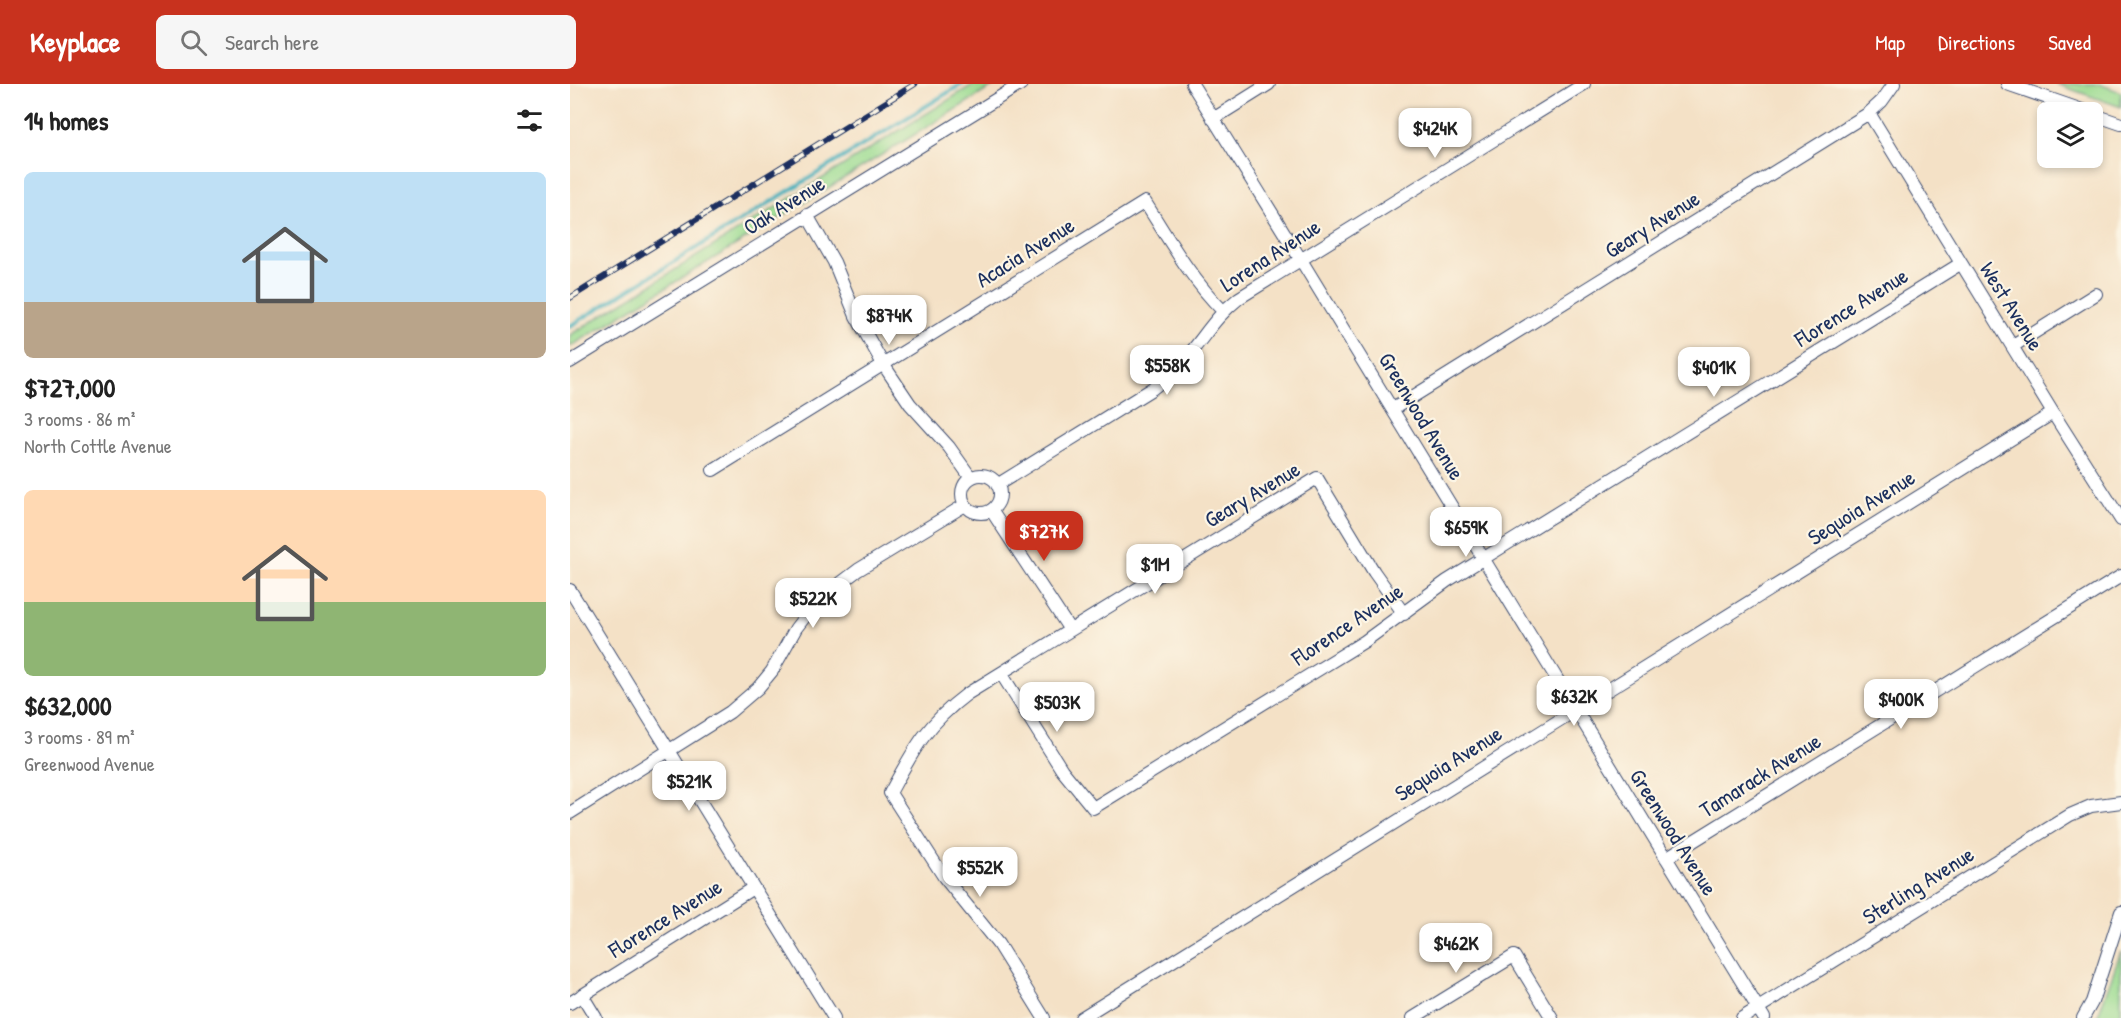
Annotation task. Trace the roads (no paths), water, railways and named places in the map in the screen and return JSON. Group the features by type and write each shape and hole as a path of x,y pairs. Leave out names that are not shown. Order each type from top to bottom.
{"street":[{"name":"Oak Avenue","path":"570,362 1021,84"},
{"name":"Greenwood Avenue","path":"1191,84 1484,558 1574,710 1761,1013"},
{"path":"1213,119 1269,84"},
{"name":"Lorena Avenue","path":"998,484 1158,384 1187,357 1223,311 1239,298 1584,84"},
{"name":"Geary Avenue","path":"1393,410 1869,113 1882,101 1894,84"},
{"path":"2007,84 2059,102"},
{"name":"West Avenue","path":"1869,113 1960,264 2121,520"},
{"path":"2103,118 2121,124"},
{"name":"Acacia Avenue","path":"713,470 1145,202 1204,292 1223,311"},
{"path":"807,215 834,262 856,316 883,364 910,404 949,447 971,478"},
{"name":"Florence Avenue","path":"1001,673 1062,770 1094,808 1365,641 1447,581 1960,264"},
{"path":"2013,346 2096,294"},
{"name":"Sequoia Avenue","path":"1081,1018 2053,413"},
{"path":"987,476 998,484 1000,495 992,510 974,512 965,504 963,488 971,478 987,476"},
{"name":"Geary Avenue","path":"1044,1018 998,944 944,877 890,793 915,746 937,720 967,694 1317,478 1374,572 1404,614"},
{"path":"570,813 730,712 758,688 772,671 806,613 836,585 965,504"},
{"path":"992,510 1070,630"},
{"name":"Tamarack Avenue","path":"1666,858 2121,576"},
{"path":"570,590 834,1018"},
{"name":"Sterling Avenue","path":"1742,1018 1761,1013 2070,815 2091,806 2121,802"},
{"name":"Florence Avenue","path":"570,1003 753,888"},
{"path":"2083,1018 2092,1002 2121,912"},
{"path":"1413,1018 1514,956 1552,1018"},
{"path":"582,995 596,1018"}],"waterway":[{"path":"570,326 962,84"}],"railway":[{"path":"570,298 915,84"}]}
